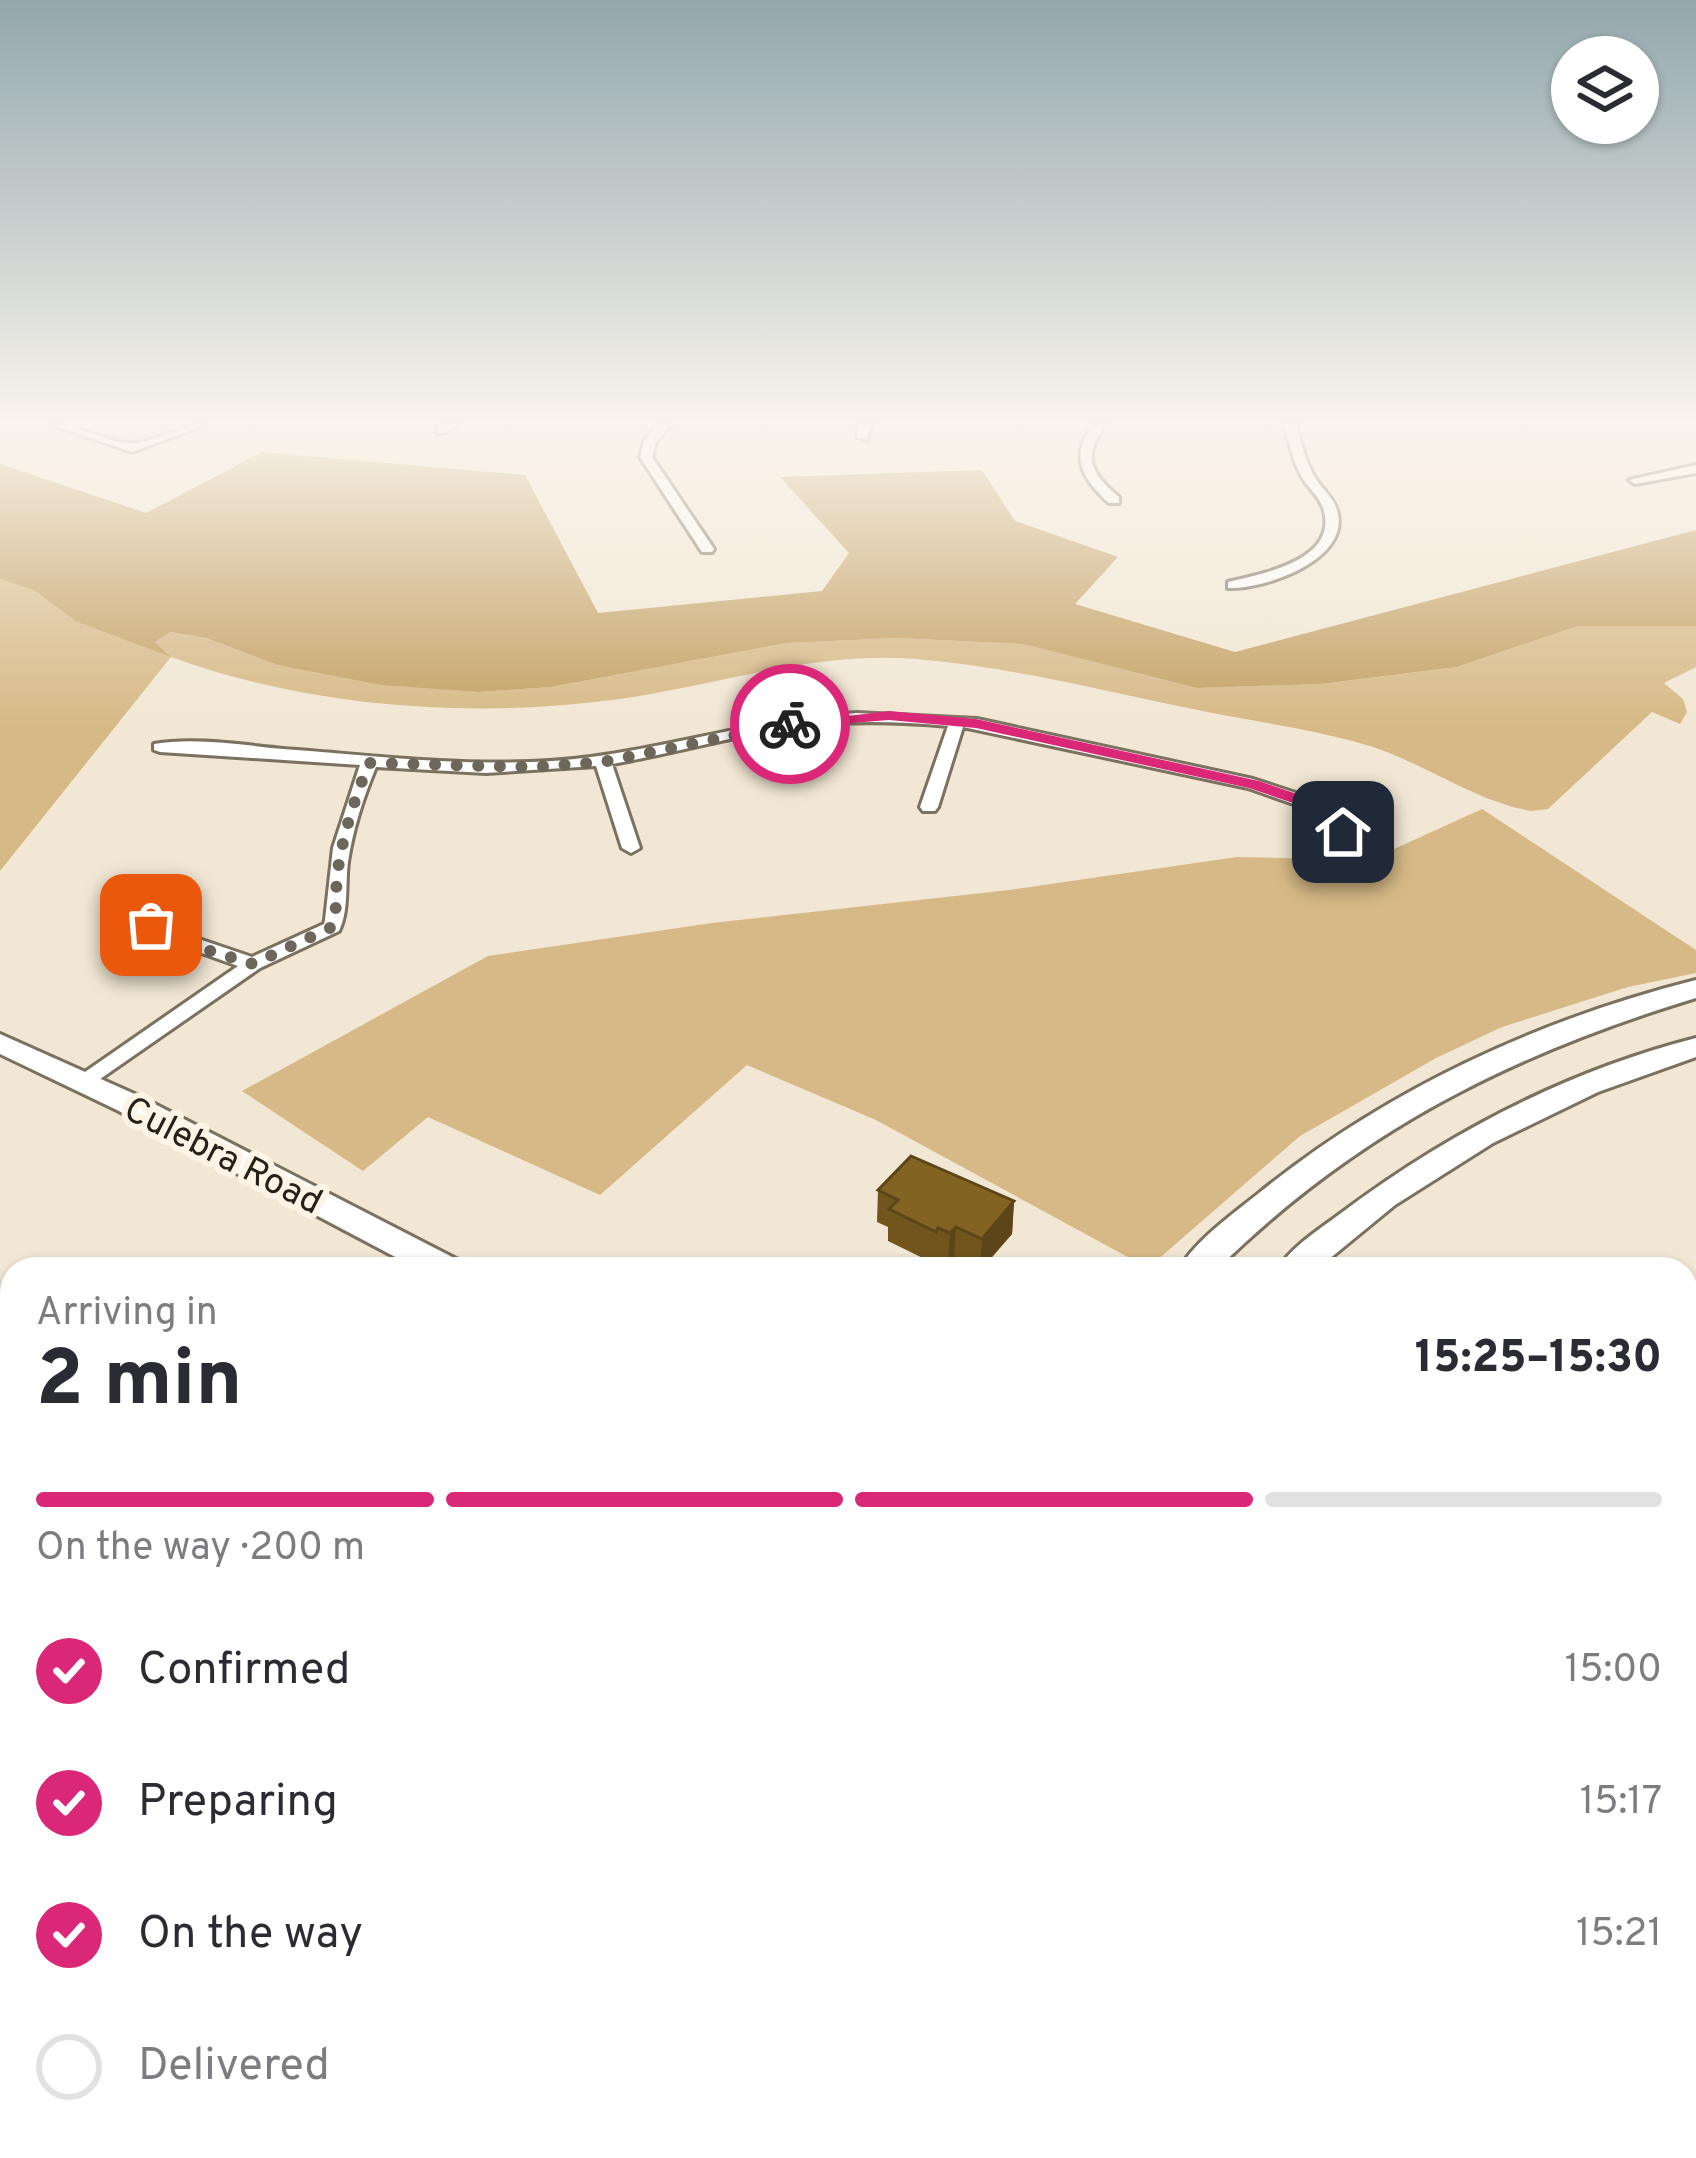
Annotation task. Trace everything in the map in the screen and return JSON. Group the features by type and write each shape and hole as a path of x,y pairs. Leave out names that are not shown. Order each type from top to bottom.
{"main road":[{"path":"1209,1257 1287,1182 1414,1097 1552,1035 1696,989"},
{"name":"Culebra Road","path":"0,1043 423,1257"},
{"path":"1308,1257 1348,1220 1450,1154 1552,1102 1696,1047"}],"street":[{"path":"691,526 706,549"},
{"path":"1233,585 1298,564 1319,550 1330,526"},
{"path":"160,748 369,763 533,767 603,762 786,724 889,716 957,722 1253,784 1311,804 1343,832"},
{"path":"929,807 957,722"},
{"path":"603,762 631,848"},
{"path":"83,1081 253,964 332,927 339,908 337,879 347,830 369,763"},
{"path":"131,898 129,911 151,925 194,946 253,964"}],"shaded area":[{"path":"0,526 552,526 598,613 822,591 849,553 824,526 1028,526 1118,557 1075,604 1235,652 1696,530 1696,626 1578,626 1457,667 1321,684 1197,688 1023,644 896,638 787,643 551,687 479,692 382,685 277,665 206,638 170,632 155,642 171,657 75,621 35,591 0,579"},
{"path":"0,579 35,591 75,621 168,654 155,642 170,632 206,638 277,665 382,684 479,692 551,687 787,643 896,638 1023,644 1197,688 1321,684 1457,667 1578,626 1696,626 1696,667 1664,683 1683,699 1687,712 1680,724 1652,712 1548,809 1531,811 1488,799 1384,751 1342,738 1056,680 916,659 841,660 564,705 450,708 393,705 280,688 171,657 0,871"},
{"path":"1482,809 1696,950 1696,973 1628,987 1502,1027 1436,1058 1300,1136 1161,1257 1128,1257 876,1120 747,1065 600,1195 428,1117 363,1171 242,1091 488,956 1237,857 1370,860"}],"building":[{"path":"911,1156 1014,1201 982,1239 956,1227 950,1233 938,1228 936,1232 889,1209 898,1200 878,1190"}],"way so far":[{"path":"151,925 194,946 253,964 332,927 339,908 337,879 347,830 369,763 533,767 603,762 790,724"}],"route":[{"path":"790,724 889,716 976,724 1253,784 1311,804 1343,832"}]}
